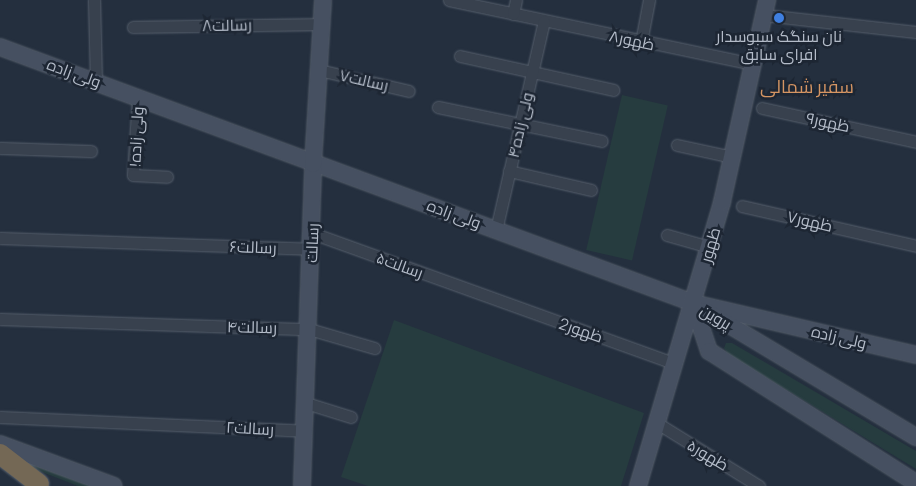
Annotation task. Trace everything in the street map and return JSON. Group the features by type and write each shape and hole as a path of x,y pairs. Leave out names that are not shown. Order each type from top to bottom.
{"highway":[{"path":"0,454 42,485"},
{"path":"0,468 42,485"}],"street":[{"path":"94,0 96,81"},
{"name":"رسالت","path":"302,486 312,241 313,164 323,0"},
{"name":"ظهور۸","path":"449,0 752,64"},
{"path":"513,14 516,0"},
{"path":"641,42 649,0"},
{"path":"765,7 916,32"},
{"name":"ظهور","path":"638,486 709,247 732,157 765,7"},
{"name":"ولی زاده۴","path":"496,230 544,21"},
{"name":"رسالت۸","path":"133,27 322,24"},
{"name":"ولی زاده","path":"0,47 693,303 916,356"},
{"path":"460,56 612,90"},
{"name":"رسالت۷","path":"319,70 409,91"},
{"name":"ولی زاده۱","path":"138,97 132,175 167,177"},
{"path":"438,107 602,141"},
{"name":"ظهور۹","path":"762,108 916,142"},
{"path":"677,145 732,157"},
{"path":"0,148 91,151"},
{"path":"509,171 591,190"},
{"name":"ظهور۷","path":"742,206 916,246"},
{"path":"667,235 709,247"},
{"name":"رسالت۶","path":"0,238 195,246 312,241"},
{"name":"رسالت۵","path":"312,241 488,297"},
{"name":"2ظهور","path":"488,297 674,362"},
{"name":"پروین","path":"693,303 916,437"},
{"name":"پروین","path":"693,303 710,351 916,484"},
{"name":"رسالت۴","path":"0,319 309,328 374,348"},
{"path":"710,351 724,322"},
{"path":"306,403 350,417"},
{"name":"رسالت۲","path":"0,418 305,431"},
{"name":"ظهور۵","path":"657,423 759,486"},
{"path":"0,444 114,486"}],"green space":[{"path":"622,95 668,106 632,260 586,250"},
{"path":"394,320 644,413 621,486 368,486 341,477"},
{"path":"726,343 732,343 916,451 916,469 728,354 724,348"},
{"path":"20,460 90,486 78,486 34,469"}],"place":[{"name":"نان سنگک سبوسدار افرای سابق","path":"779,18"}],"district":[{"name":"سفیر شمالی","path":"807,86"}]}
